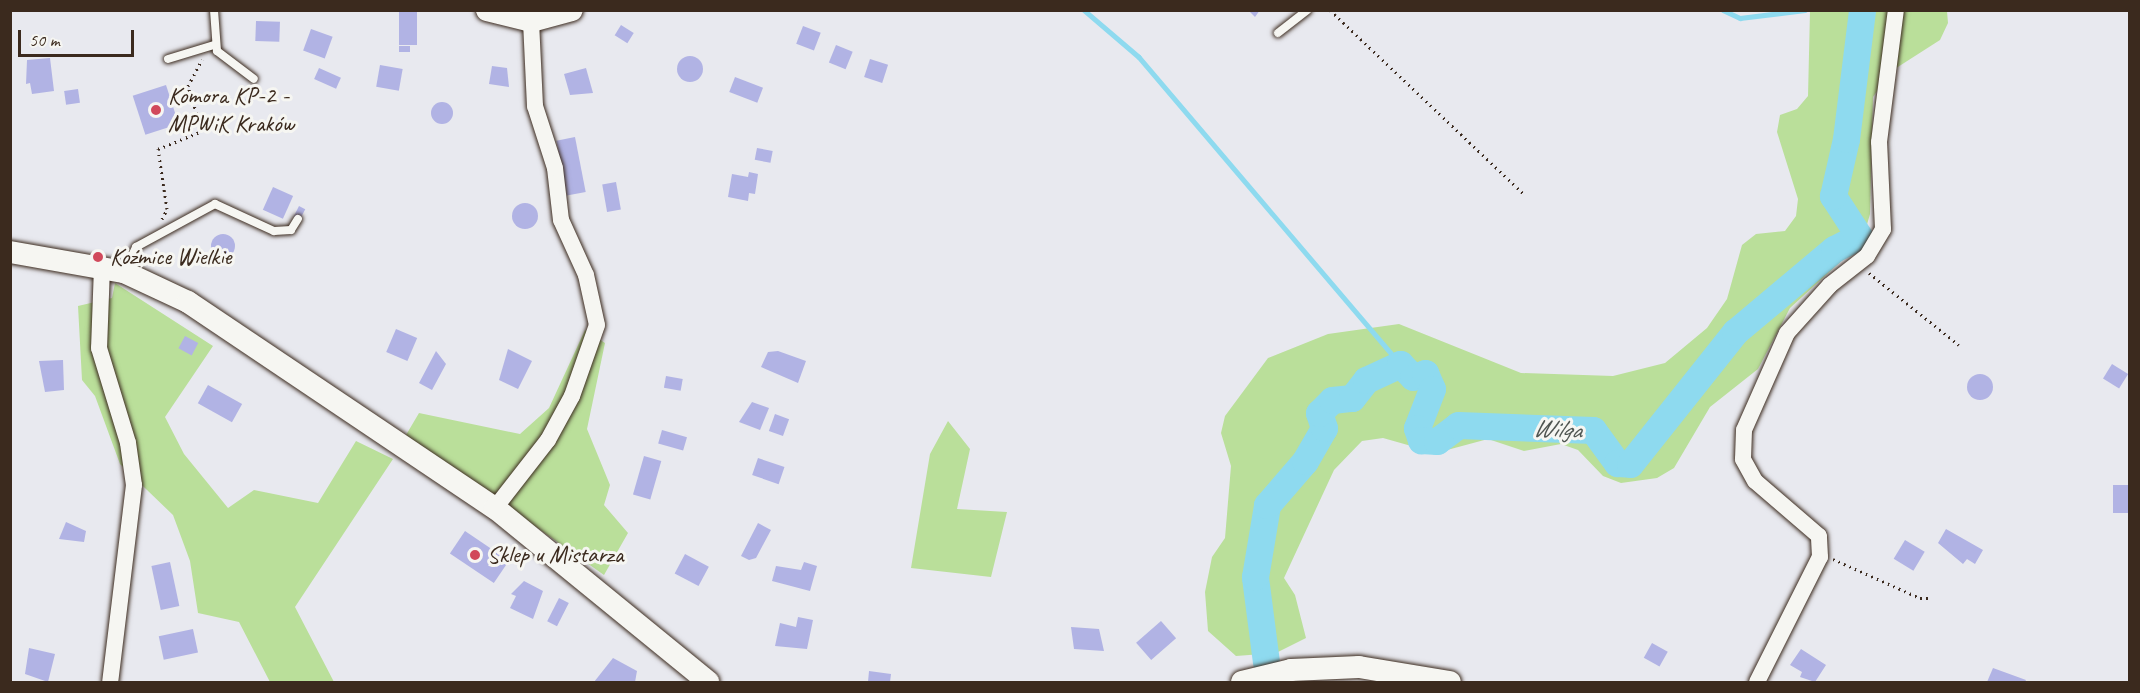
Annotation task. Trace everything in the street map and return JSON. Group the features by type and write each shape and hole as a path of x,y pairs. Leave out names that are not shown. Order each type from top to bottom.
{"street":[{"path":"487,10 531,21 572,10"},
{"path":"1757,682 1820,557 1819,536 1755,481 1743,459 1744,430 1787,333 1830,285 1858,265 1883,229 1880,142 1896,10"},
{"path":"495,508 548,440 572,396 597,325 586,275 561,220 555,168 535,106 531,21"},
{"path":"10,252 113,269 188,302 495,508 708,682"},
{"path":"110,682 134,485 128,443 99,348 113,269"},
{"path":"1249,680 1291,670 1359,667 1450,682"}],"lane":[{"path":"214,10 214,45 254,79"},
{"path":"1278,33 1307,10"},
{"path":"168,59 214,45"},
{"path":"113,269 136,247 215,204 274,231 291,230 298,219"}],"path":[{"path":"1330,10 1526,195"},
{"path":"152,237 167,209 158,149 202,131 188,86 203,63 200,49"},
{"path":"1858,265 1959,345"},
{"path":"1820,557 1843,560 1920,598 1931,598"}],"green space":[{"path":"1810,11 1947,11 1948,23 1940,40 1890,72 1873,97 1870,214 1862,242 1790,308 1758,369 1710,407 1674,468 1657,478 1621,483 1603,476 1578,450 1561,444 1524,451 1488,439 1436,453 1383,438 1362,441 1334,470 1284,578 1295,595 1306,638 1276,653 1236,656 1208,631 1205,592 1212,557 1225,538 1231,466 1221,433 1225,416 1268,358 1328,334 1399,324 1521,373 1613,376 1665,363 1707,328 1727,299 1742,245 1756,234 1785,231 1796,216 1798,199 1777,132 1780,115 1797,109 1808,96"},
{"path":"115,283 213,346 165,417 184,454 228,508 254,490 318,503 356,441 393,459 295,607 334,682 270,682 239,622 198,613 190,561 173,515 120,464 95,396 82,380 78,306 112,298"},
{"path":"585,330 605,343 587,429 610,485 604,505 628,533 604,575 406,435 419,413 520,434 549,408"},
{"path":"948,421 970,449 957,509 1007,512 991,577 911,568 930,454"}],"building":[{"path":"399,10 417,10 417,45 399,45"},
{"path":"1248,10 1260,10 1255,17"},
{"path":"256,21 280,22 279,42 255,41"},
{"path":"621,25 634,33 627,43 615,35"},
{"path":"803,26 821,33 814,51 796,44"},
{"path":"311,29 333,37 325,58 303,51"},
{"path":"836,45 853,52 846,69 829,63"},
{"path":"399,46 410,46 410,52 399,52"},
{"path":"690,56 699,60 703,69 699,78 690,82 681,78 677,69 681,60"},
{"path":"50,58 54,91 32,94 30,83 26,84 27,60"},
{"path":"870,59 888,65 882,83 864,77"},
{"path":"380,65 403,69 399,91 376,87"},
{"path":"492,66 507,68 509,87 489,84"},
{"path":"319,68 341,78 336,89 314,79"},
{"path":"586,68 593,93 570,95 564,74"},
{"path":"735,77 763,88 757,103 729,92"},
{"name":"Komora KP-2 - MPWiK Kraków","path":"166,85 179,124 145,135 133,96"},
{"path":"241,88 246,92 241,100 235,96"},
{"path":"78,89 80,103 66,105 64,91"},
{"path":"249,94 255,98 250,105 244,101"},
{"path":"442,102 452,109 453,113 446,123 442,124 432,117 431,113 438,103"},
{"path":"575,137 586,192 567,196 556,141"},
{"path":"757,148 773,151 770,163 755,160"},
{"path":"749,172 758,174 755,194 749,193 748,201 728,197 732,174 748,177"},
{"path":"616,182 621,210 607,212 602,184"},
{"path":"273,187 293,196 283,219 263,210"},
{"path":"525,203 534,207 538,216 534,225 525,229 516,225 512,216 516,207"},
{"path":"299,206 305,209 300,220 294,217"},
{"path":"223,234 232,237 235,246 232,255 223,258 214,255 211,246 214,237"},
{"path":"396,329 417,338 407,361 386,352"},
{"path":"185,336 198,343 192,355 178,348"},
{"path":"508,349 532,361 518,389 499,380"},
{"path":"436,351 446,364 432,390 419,383"},
{"path":"778,351 806,361 798,383 761,367 768,352"},
{"path":"63,360 64,390 45,392 39,361"},
{"path":"2112,364 2128,374 2119,388 2103,378"},
{"path":"1980,374 1989,378 1993,387 1989,396 1980,400 1971,396 1967,387 1971,378"},
{"path":"666,376 683,379 681,391 664,388"},
{"path":"208,385 242,404 232,422 198,403"},
{"path":"752,402 769,408 760,430 739,422"},
{"path":"775,414 789,419 783,436 769,431"},
{"path":"662,430 687,437 683,451 658,443"},
{"path":"644,456 661,461 650,499 633,494"},
{"path":"758,458 784,467 779,484 752,475"},
{"path":"2113,485 2130,485 2130,513 2113,513"},
{"path":"66,522 86,531 84,542 59,539"},
{"path":"758,523 771,530 756,558 749,560 741,556"},
{"path":"1946,529 1983,550 1975,564 1967,559 1963,564 1938,543"},
{"path":"465,531 509,561 494,583 450,553"},
{"path":"1905,540 1925,552 1913,571 1894,559"},
{"path":"685,554 709,567 699,586 675,573"},
{"path":"170,562 179,606 161,610 151,566"},
{"path":"804,562 817,566 810,591 772,581 776,566 801,570"},
{"path":"524,581 543,591 533,619 510,608 516,596 511,594"},
{"path":"559,598 569,603 557,626 547,621"},
{"path":"798,617 813,620 807,649 775,646 780,623 796,627"},
{"path":"1161,621 1176,638 1151,660 1136,643"},
{"path":"1071,627 1099,629 1104,651 1074,649"},
{"path":"193,629 198,652 164,660 159,636"},
{"path":"1652,643 1668,652 1660,667 1644,658"},
{"path":"29,648 55,654 48,682 25,674"},
{"path":"1801,649 1826,665 1815,682 1800,677 1802,672 1790,665"},
{"path":"613,658 637,671 635,682 594,682"},
{"path":"1993,668 2026,680 2025,682 1987,682"},
{"path":"869,671 891,674 890,682 868,682"}],"waterway":[{"path":"1084,10 1139,57 1400,364"},
{"path":"1723,10 1740,18 1805,10"},
{"name":"Wilga","path":"1266,662 1255,577 1267,505 1305,461 1324,428 1319,413 1332,400 1352,398 1366,380 1400,364 1413,377 1425,373 1432,389 1417,428 1421,440 1437,441 1458,425 1593,430 1617,463 1630,464 1735,332 1834,249 1859,236 1833,196 1846,139 1862,10"}],"place":[{"name":"Komora KP-2 - MPWiK Kraków","path":"156,110"},
{"name":"Koźmice Wielkie","path":"98,257"},
{"name":"Sklep u Mistarza","path":"475,555"}]}
